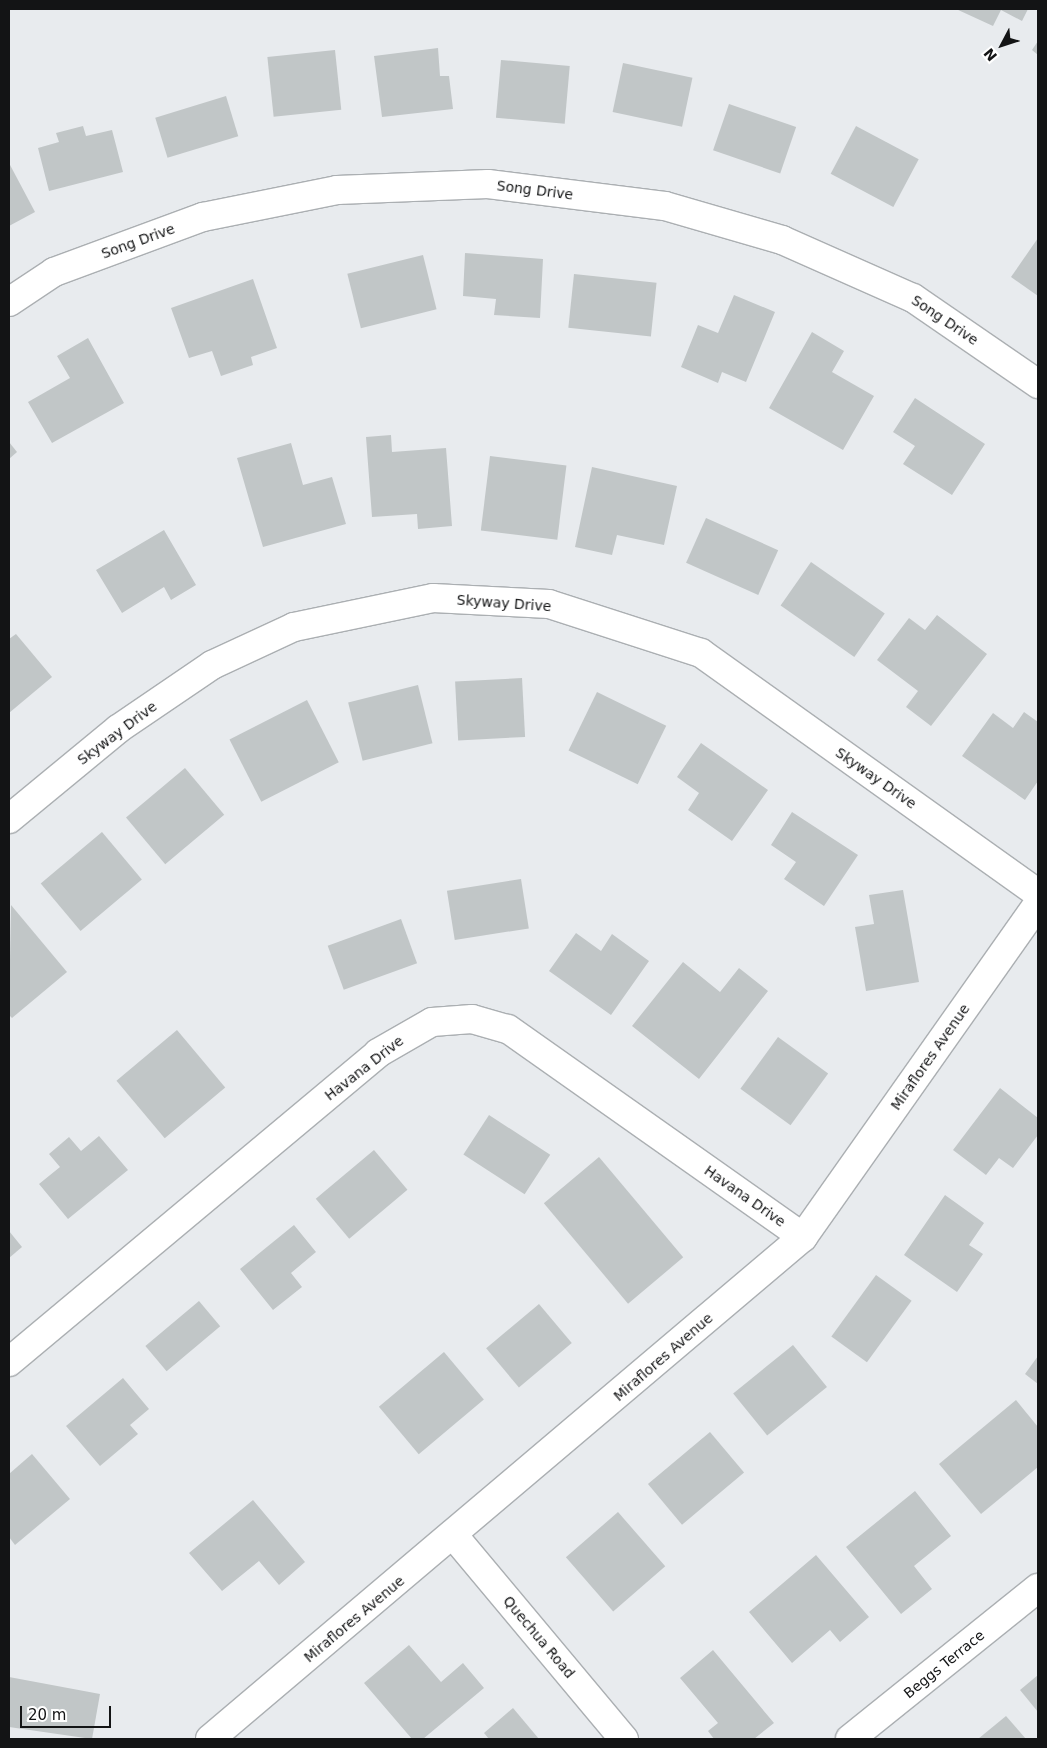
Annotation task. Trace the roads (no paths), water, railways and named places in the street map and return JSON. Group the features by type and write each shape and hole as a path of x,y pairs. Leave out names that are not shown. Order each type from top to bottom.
{"street":[{"name":"Song Drive","path":"9,302 54,272 202,217 338,190 488,184 665,206 782,240 913,298 1038,384"},
{"name":"Skyway Drive","path":"9,819 118,729 212,665 294,627 432,598 549,604 700,653 1038,893"},
{"name":"Miraflores Avenue","path":"210,1739 454,1536 803,1237 1038,904"},
{"name":"Havana Drive","path":"9,1362 378,1053 432,1022 472,1019 508,1029 803,1237"},
{"name":"Quechua Road","path":"454,1536 624,1739"},
{"name":"Beggs Terrace","path":"850,1739 1038,1588"}]}
